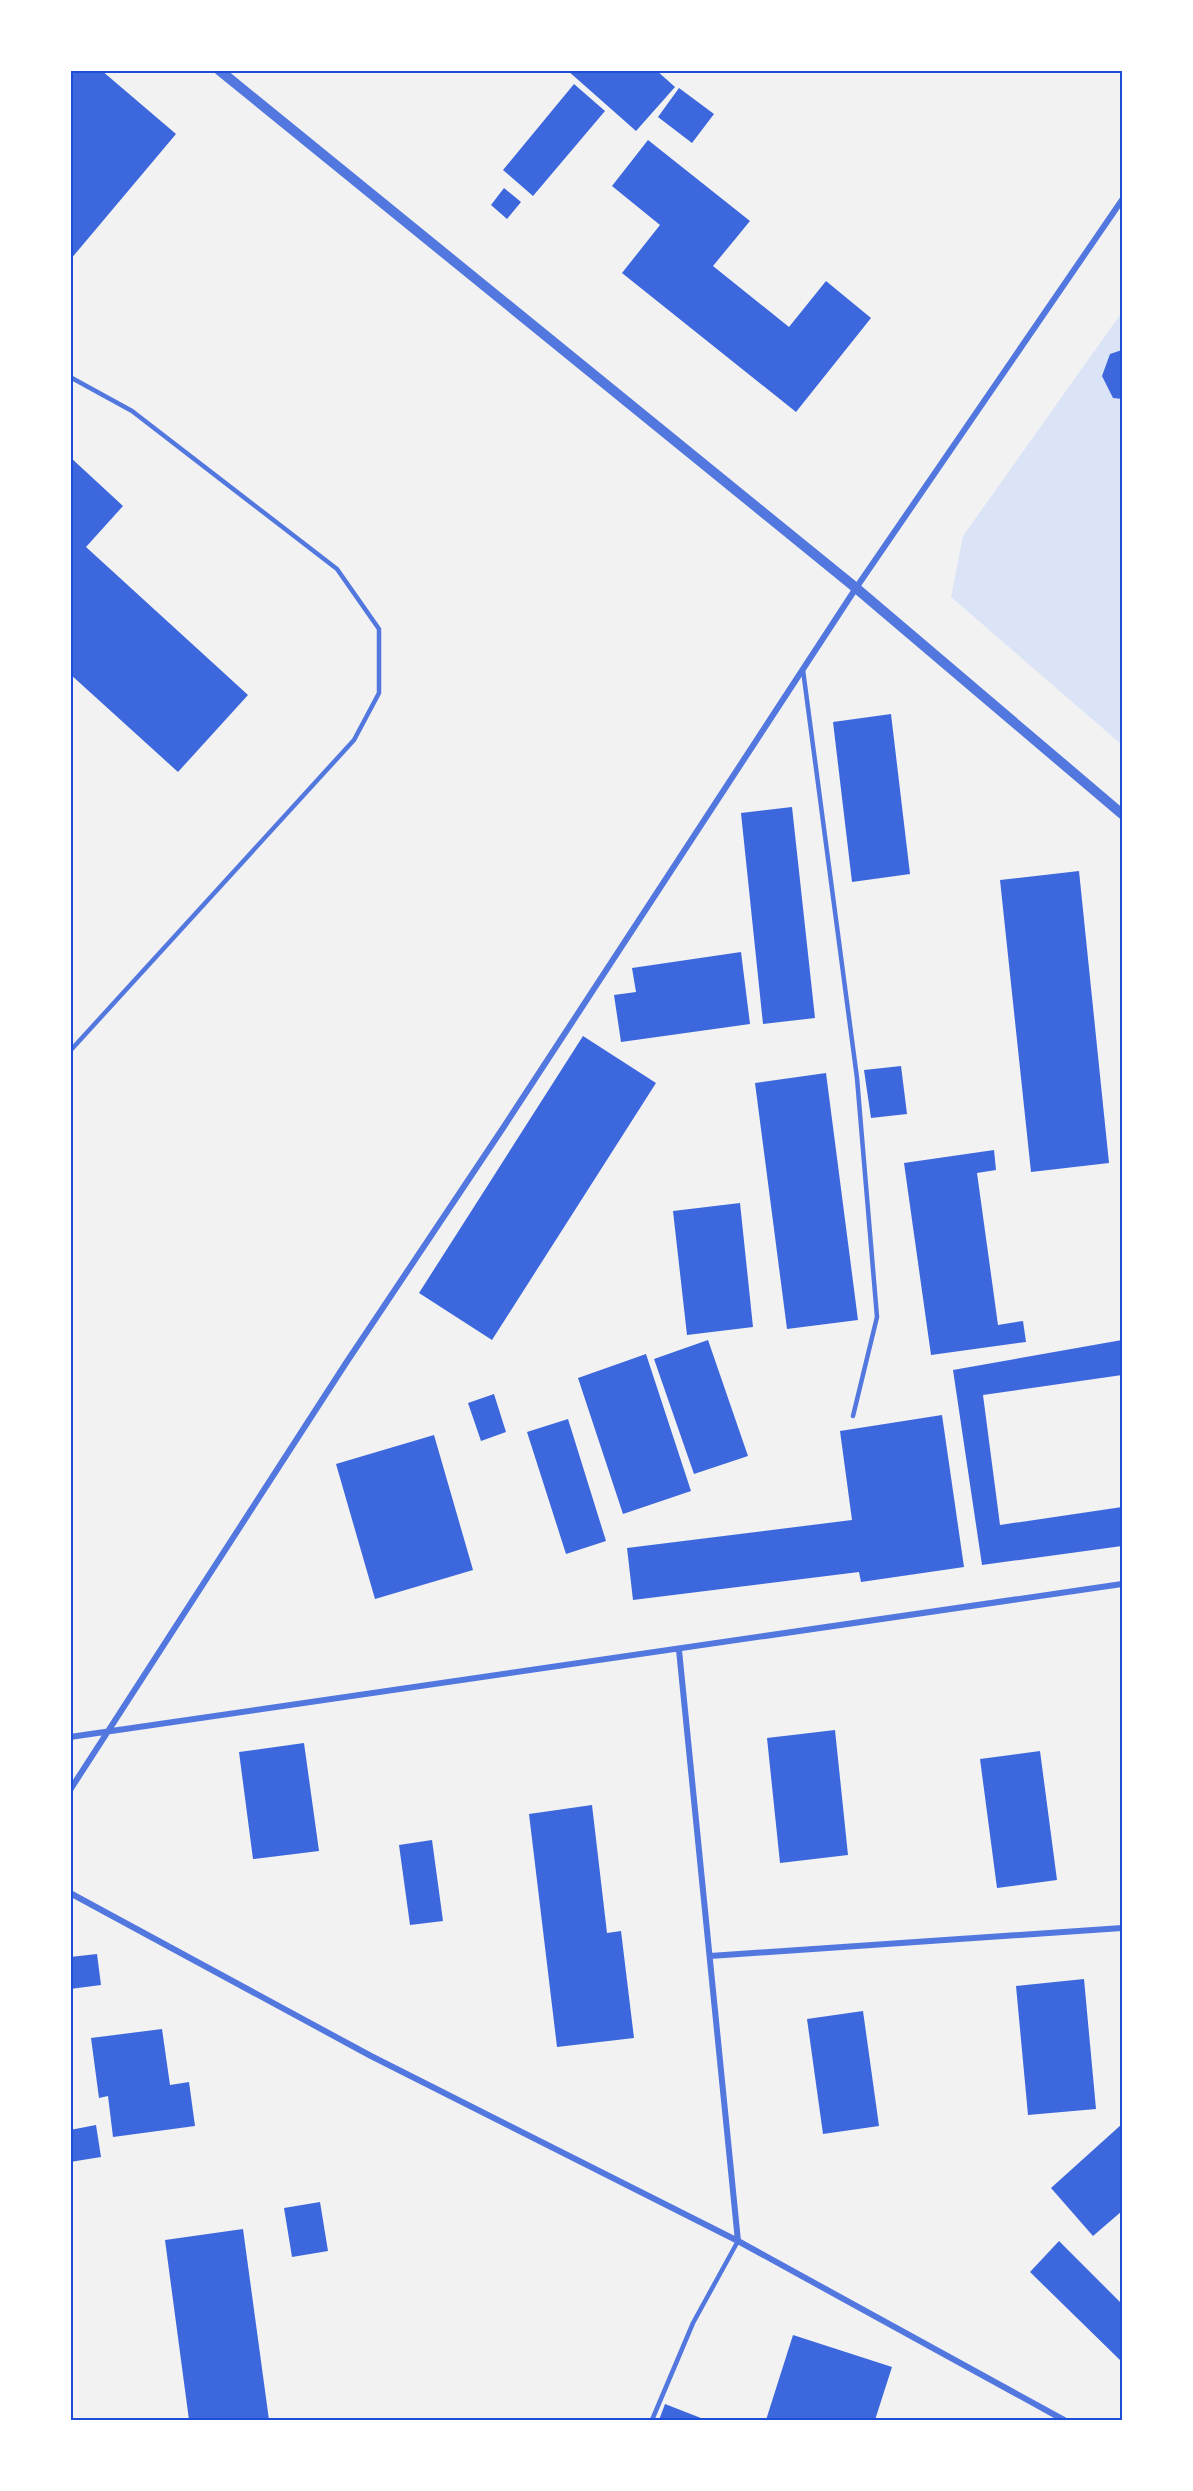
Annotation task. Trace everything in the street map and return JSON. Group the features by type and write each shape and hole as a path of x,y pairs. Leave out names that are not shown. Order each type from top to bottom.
{"street":[{"path":"219,70 856,588 1122,814"},
{"path":"70,1790 346,1363 856,588 1122,200"},
{"path":"70,1737 1122,1584"},
{"path":"679,1650 738,2241"},
{"path":"70,1893 371,2056 738,2241 1064,2421"},
{"path":"710,1956 1122,1928"}],"lane":[{"path":"70,376 132,411 336,570 379,629 379,693 354,740 70,1051"},
{"path":"803,670 857,1078 878,1317 853,1416"},
{"path":"652,2421 693,2323 738,2241"}],"shaded area":[{"path":"1122,312 1122,745 951,597 963,536"}],"building":[{"path":"70,70 101,70 176,134 70,260"},
{"path":"567,70 656,70 675,87 636,131"},
{"path":"574,84 605,111 533,196 503,170"},
{"path":"679,88 714,114 692,143 658,117"},
{"path":"648,140 750,221 713,266 789,327 826,281 871,318 796,412 622,273 660,225 612,186"},
{"path":"504,188 521,202 507,219 491,205"},
{"path":"1122,350 1122,399 1113,398 1102,376 1110,354"},
{"path":"70,457 123,506 86,547 248,695 178,772 70,674"},
{"path":"891,714 910,874 852,882 833,722"},
{"path":"792,807 815,1018 763,1024 741,813"},
{"path":"1079,871 1109,1163 1031,1172 1000,880"},
{"path":"741,952 750,1024 621,1042 614,995 636,992 632,968"},
{"path":"583,1036 656,1083 492,1340 419,1293"},
{"path":"901,1066 907,1114 871,1118 864,1070"},
{"path":"826,1073 858,1320 787,1329 755,1083"},
{"path":"994,1150 996,1170 977,1173 998,1325 1023,1321 1026,1342 931,1355 904,1163"},
{"path":"740,1203 753,1327 687,1335 673,1211"},
{"path":"708,1340 748,1456 694,1474 654,1359"},
{"path":"1122,1340 1122,1375 983,1395 1000,1525 1122,1507 1122,1546 982,1565 953,1370"},
{"path":"646,1354 691,1491 623,1514 578,1378"},
{"path":"494,1394 506,1432 481,1441 468,1403"},
{"path":"942,1415 964,1567 861,1582 859,1572 633,1600 627,1548 852,1520 840,1431"},
{"path":"568,1419 606,1541 566,1554 527,1432"},
{"path":"434,1435 473,1570 375,1599 336,1464"},
{"path":"835,1730 848,1855 780,1863 767,1738"},
{"path":"304,1743 319,1851 253,1859 239,1752"},
{"path":"1040,1751 1057,1880 997,1888 980,1759"},
{"path":"592,1805 607,1933 621,1931 634,2038 557,2047 529,1814"},
{"path":"432,1840 443,1921 410,1925 399,1845"},
{"path":"97,1954 101,1985 70,1989 70,1957"},
{"path":"1084,1979 1096,2109 1028,2115 1016,1986"},
{"path":"863,2011 879,2126 823,2134 807,2019"},
{"path":"162,2029 170,2085 189,2082 195,2126 113,2137 108,2096 99,2098 91,2038"},
{"path":"1122,2124 1122,2211 1093,2236 1051,2188"},
{"path":"96,2125 101,2157 70,2162 70,2130"},
{"path":"320,2202 328,2251 292,2257 284,2208"},
{"path":"243,2229 269,2420 189,2420 165,2240"},
{"path":"1059,2241 1122,2304 1122,2362 1030,2272"},
{"path":"793,2335 892,2367 875,2420 766,2420"},
{"path":"665,2404 706,2420 659,2420"}]}
